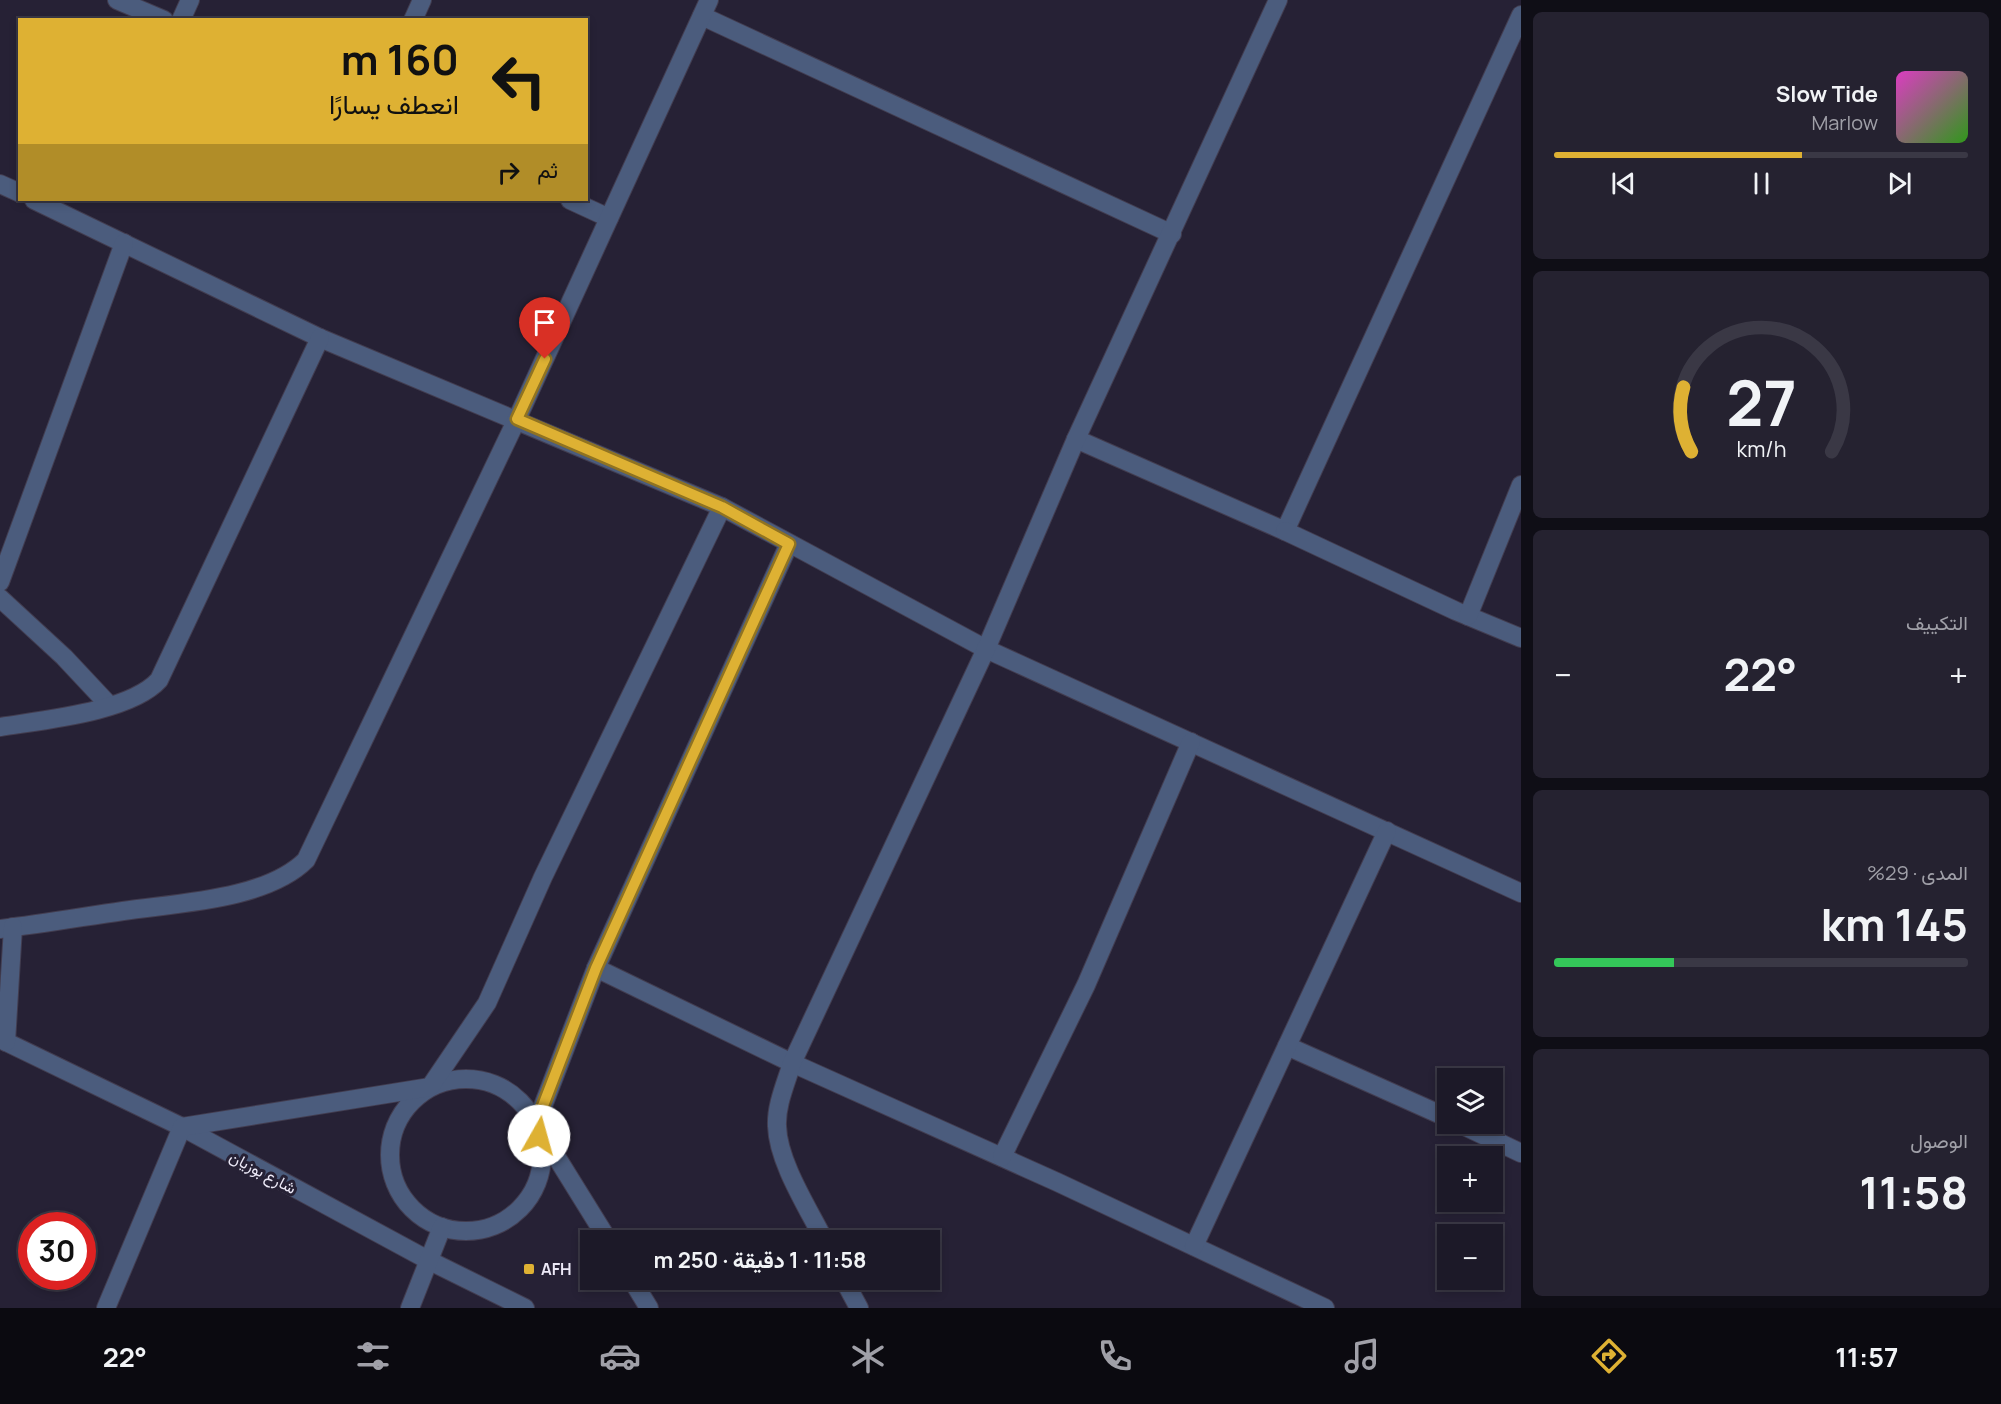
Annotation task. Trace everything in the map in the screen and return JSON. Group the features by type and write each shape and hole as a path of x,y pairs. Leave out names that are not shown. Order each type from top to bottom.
{"street":[{"path":"117,0 159,18"},
{"path":"182,18 190,0"},
{"path":"414,18 422,0"},
{"path":"819,1230 783,1154 777,1126 792,1063 986,649 1076,440 1278,0"},
{"path":"3,1040 7,928 212,898 260,886 285,876 306,860 517,419 706,8 1172,234"},
{"path":"1285,531 1521,15"},
{"path":"0,184 18,192"},
{"path":"36,201 320,338 722,507 986,649 1521,893"},
{"path":"572,201 609,218"},
{"path":"0,582 124,243"},
{"path":"0,728 134,699 149,690 159,680 320,338"},
{"path":"1076,440 1285,531 1468,616 1521,638"},
{"path":"1468,616 1521,485"},
{"path":"722,507 543,877 487,1003 430,1087 410,1103 396,1124 390,1157 391,1174 402,1197 419,1216 442,1227 467,1231 492,1227 513,1214 530,1196 540,1173 542,1148 536,1124 596,968 789,544"},
{"path":"0,597 64,657 109,705"},
{"path":"1002,1157 1086,985 1191,742"},
{"path":"1194,1246 1387,831"},
{"path":"596,968 792,1063 1002,1157 1325,1308"},
{"name":"شارع بوزيان","path":"3,1040 182,1127 428,1260 525,1308"},
{"path":"1287,1046 1437,1113"},
{"path":"106,1308 182,1127 430,1087 454,1079 479,1079 503,1088 522,1103 602,1230"},
{"path":"1481,1134 1521,1153"},
{"path":"410,1308 442,1227"},
{"path":"638,1290 649,1308"},
{"path":"849,1290 859,1308"}],"place":[{"name":"AFH","path":"529,1269"}],"route":[{"path":"539,1136 536,1124 596,968 789,544 722,507 517,419 545,359"}]}
